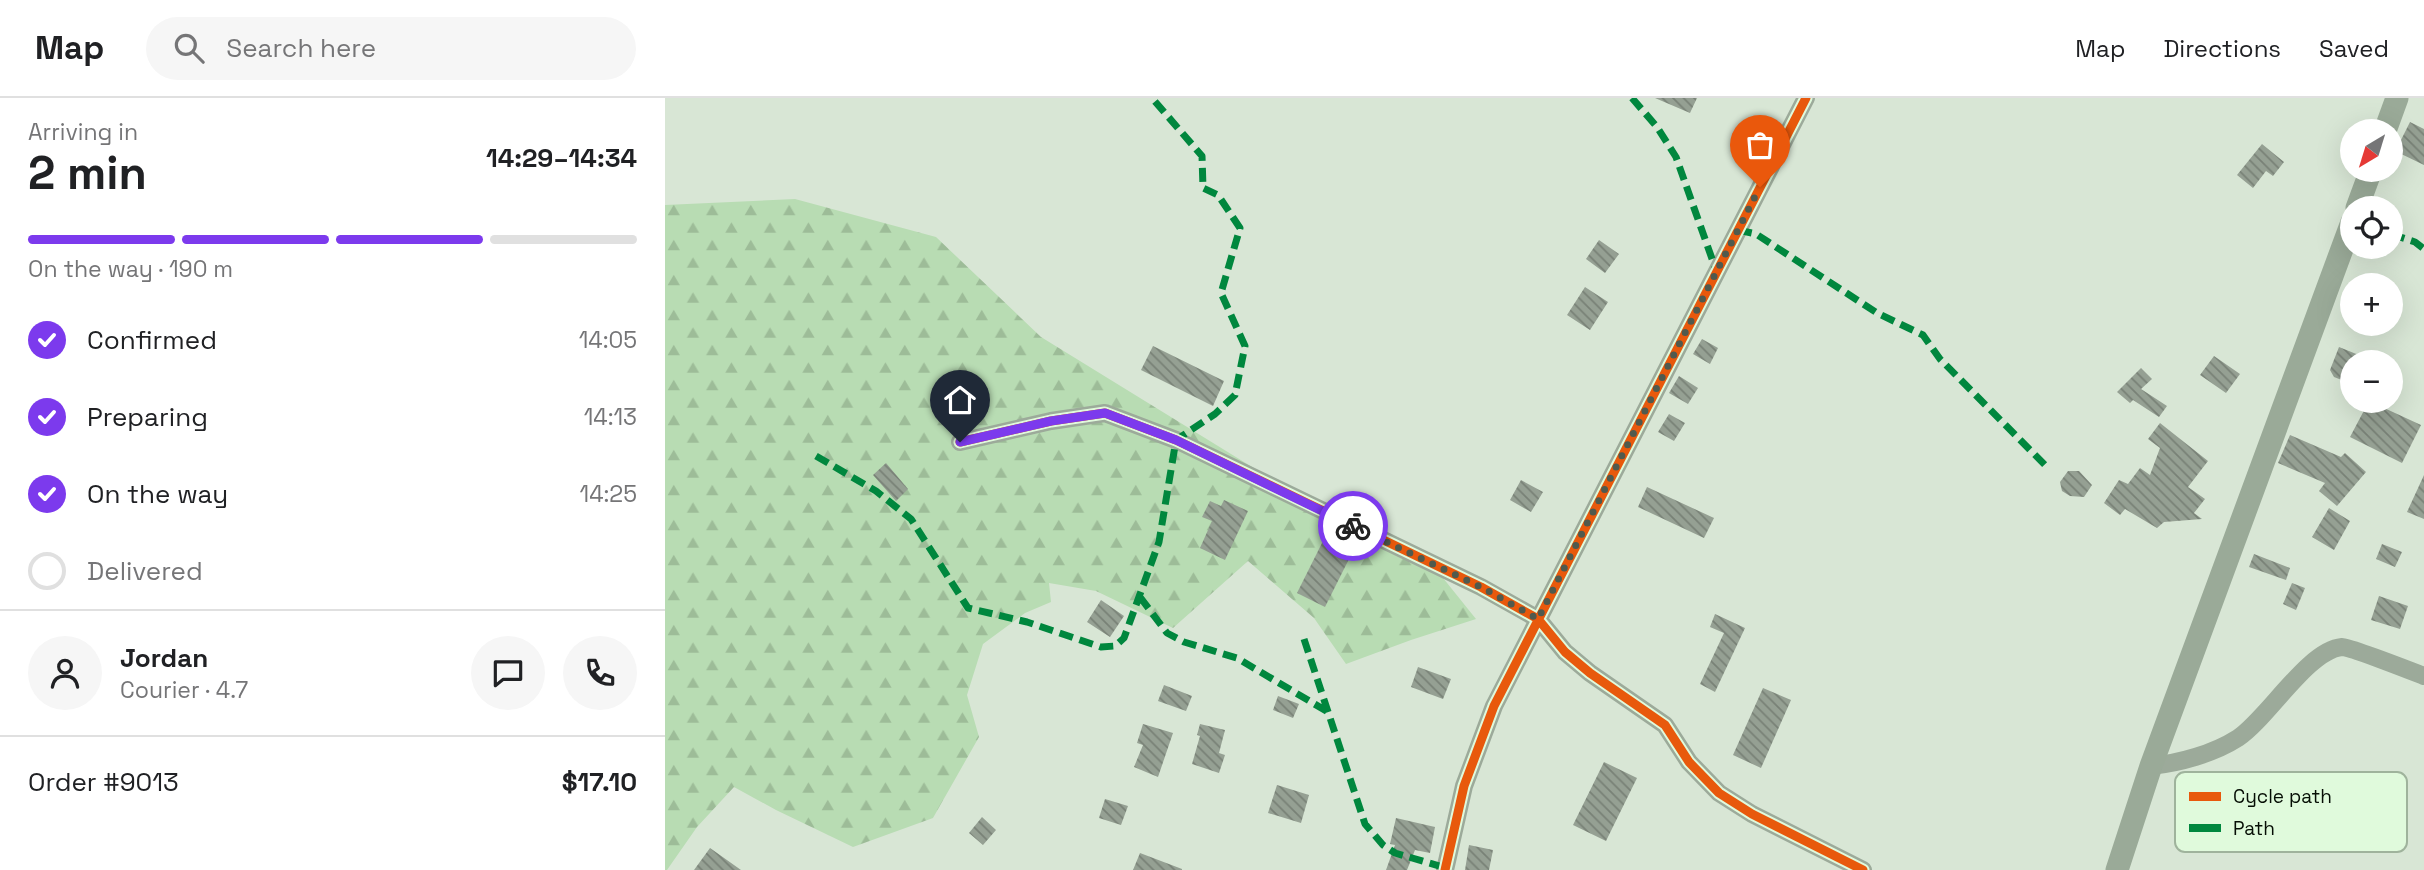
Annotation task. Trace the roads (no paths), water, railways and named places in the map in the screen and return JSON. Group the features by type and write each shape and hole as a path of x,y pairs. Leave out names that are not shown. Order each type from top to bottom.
{"main road":[{"path":"2389,119 2397,98"},
{"path":"2117,870 2151,766 2340,254"}],"street":[{"path":"1445,870 1464,786 1495,706 1806,98"},
{"path":"960,442 1051,421 1105,413 1176,440 1481,587 1538,619 1565,652 1665,725 1689,762 1719,793 1752,814 1863,870"},
{"path":"2151,766 2176,763 2240,737 2269,710 2309,664 2327,652 2344,647 2424,676"}]}
